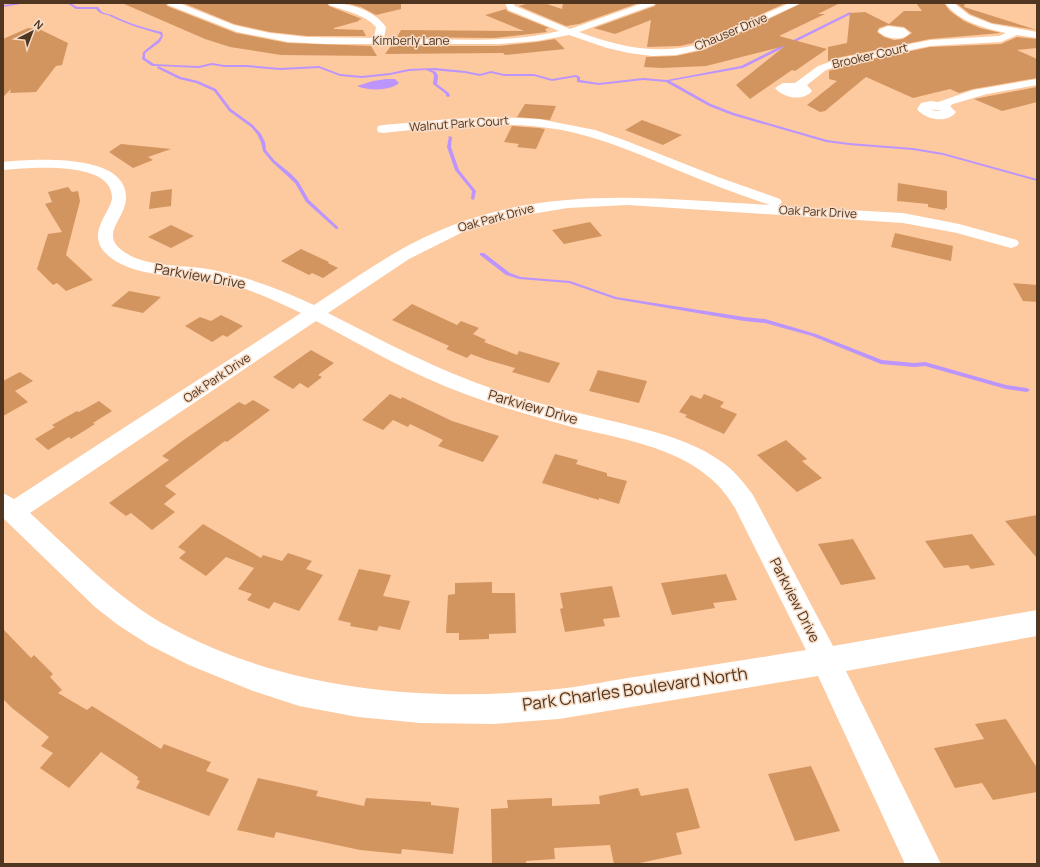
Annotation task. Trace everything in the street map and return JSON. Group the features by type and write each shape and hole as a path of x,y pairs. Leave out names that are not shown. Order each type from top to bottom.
{"street":[{"name":"Kimberly Lane","path":"171,3 238,29 259,35 302,40 378,41 498,41 528,39 570,31 651,3"},
{"path":"332,3 374,19 381,27 378,41"},
{"name":"Chauser Drive","path":"509,3 511,8 603,44 627,51 650,53 682,51 699,47 797,3"},
{"path":"949,3 956,11 969,18 1037,35"},
{"name":"Brooker Court","path":"798,86 822,68 833,63 924,44 996,40 1007,38 1017,31"},
{"name":"Brooker Court","path":"902,35 924,44"},
{"path":"940,106 947,101 958,98 1019,84 1037,82"},
{"name":"Walnut Park Court","path":"383,129 468,121 515,120 538,122 585,131 605,137 694,172 799,210"},
{"name":"Parkview Drive","path":"3,166 44,163 80,166 104,175 118,189 119,198 107,229 105,239 108,246 127,260 142,266 223,277 253,286 315,313 417,366 488,396 656,441 708,464 730,481 744,502 826,660 923,864"},
{"path":"673,204 687,188 694,172"},
{"name":"Oak Park Drive","path":"8,507 315,313 410,251 429,240 478,220 533,207 561,203 628,201 865,214 918,220 1011,243"},
{"name":"Park Charles Boulevard North","path":"8,507 105,598 128,616 159,636 199,655 253,677 299,690 358,702 420,708 493,708 559,704 826,660 1037,623"}],"shaded area":[{"path":"395,79 399,83 385,89 367,89 357,86 373,81"}],"building":[{"path":"122,3 166,3 167,6 236,33 288,43 371,46 377,56 281,55 230,47 205,39"},
{"path":"183,3 327,3 329,6 362,19 334,29 363,30 366,36 307,36 270,32 234,24"},
{"path":"346,3 401,3 401,9 376,15 361,7"},
{"path":"529,3 544,3 562,9 563,3 639,3 579,24 566,26 519,6"},
{"path":"656,3 786,3 702,41 680,46 647,47 651,20 615,34 594,28 655,6"},
{"path":"802,3 840,3 818,14 825,14 779,36 827,49 795,71 792,70 750,99 736,85 785,46 706,66 662,68 644,67 646,57 676,56 704,50"},
{"path":"916,3 944,3 950,11 964,21 980,28 1001,33 930,39 828,61 828,47 847,43 850,13 865,12 889,24 904,11 922,11","holes":["888,25 904,27 912,33 903,39 894,40 884,37 877,32 879,28"]},
{"path":"956,3 965,3 964,7 1037,30 992,23 970,14"},
{"path":"506,9 507,11 549,28 545,29 547,32 494,38 397,37 401,30 524,31 485,15"},
{"path":"28,28 39,29 68,43 62,65 56,66 36,92 10,93 11,89 3,97 3,39"},
{"path":"1017,37 1037,39 1037,48 1017,50 1037,59 1037,78 973,89 959,93 950,89 913,98 866,77 825,111 820,112 807,105 837,81 829,79 829,71 844,65 930,47 1001,44"},
{"path":"555,39 565,49 505,55 503,53 385,54 391,46 499,46"},
{"path":"1037,87 1037,102 1002,111 974,99"},
{"path":"525,104 556,106 550,120 517,117"},
{"path":"642,120 682,135 663,145 625,130"},
{"path":"512,126 545,129 536,149 517,147 519,144 504,142"},
{"path":"121,144 171,149 148,157 153,160 133,168 109,152"},
{"path":"898,183 947,191 947,208 945,208 945,210 928,207 928,204 897,201"},
{"path":"68,187 72,192 78,191 80,201 66,255 93,280 66,291 57,283 53,285 37,269 48,234 62,232 45,204 52,202 48,192"},
{"path":"172,189 171,206 149,209 151,192"},
{"path":"590,222 602,236 564,244 552,230"},
{"path":"171,225 194,236 171,248 148,237"},
{"path":"895,233 953,246 951,261 891,247"},
{"path":"301,249 329,262 328,263 338,268 323,278 312,273 309,275 281,261"},
{"path":"1013,283 1037,285 1037,302 1023,301"},
{"path":"129,291 161,297 143,313 111,306"},
{"path":"412,304 457,325 461,321 479,328 473,334 486,340 484,342 517,355 519,351 560,363 549,383 512,372 515,368 471,354 467,358 446,349 449,346 392,320"},
{"path":"221,315 243,326 227,337 223,335 212,342 185,326 200,317 211,321"},
{"path":"311,350 334,363 318,375 322,377 308,388 300,383 293,389 273,377"},
{"path":"598,370 647,381 639,403 589,391"},
{"path":"20,372 33,381 15,391 28,402 3,416 3,381"},
{"path":"390,394 401,399 402,397 452,421 499,436 483,462 438,446 443,440 410,424 408,427 393,420 383,430 362,420"},
{"path":"704,394 724,402 720,407 737,414 724,434 685,417 687,415 679,412 691,395 701,399"},
{"path":"253,400 270,410 227,442 225,441 165,486 176,494 164,504 175,512 152,530 131,513 126,516 109,503 169,460 162,456 185,439 239,402 245,405"},
{"path":"99,401 112,411 71,439 69,437 48,450 35,439 55,427 52,425"},
{"path":"786,440 807,459 802,461 822,478 797,492 757,455"},
{"path":"555,454 578,460 576,464 607,473 607,476 627,481 619,504 599,498 599,500 542,483"},
{"path":"1037,515 1037,558 1005,521"},
{"path":"203,524 261,558 263,555 282,561 288,553 312,561 306,569 323,575 299,611 274,602 269,609 247,600 252,594 238,589 254,568 226,557 206,576 179,558 186,552 178,547"},
{"path":"972,534 995,565 971,569 968,565 944,568 925,541"},
{"path":"853,539 876,579 841,585 818,544"},
{"path":"359,569 391,575 383,596 410,601 400,630 379,626 377,631 350,626 351,623 338,620"},
{"path":"726,574 737,600 713,603 715,608 672,615 661,583"},
{"path":"492,582 492,593 515,593 516,633 489,634 489,639 459,640 459,633 446,633 448,595 455,594 455,583"},
{"path":"612,586 620,617 603,619 605,626 565,632 560,609 563,608 560,593"},
{"path":"3,629 31,658 34,655 53,674 50,677 62,690 58,693 87,710 92,706 161,749 164,744 211,762 206,771 229,779 209,816 136,788 140,781 137,780 138,777 101,752 69,788 40,768 53,753 41,746 49,737 12,708 3,699"},
{"path":"1006,719 1037,768 1037,792 993,800 982,783 955,788 934,748 984,739 975,724"},
{"path":"811,766 840,831 795,841 768,774"},
{"path":"258,778 318,791 316,796 364,806 366,798 431,802 431,805 459,808 453,854 402,849 401,854 360,850 276,832 274,838 237,830"},
{"path":"638,788 641,796 688,788 700,828 676,833 682,854 635,864 614,864 610,845 554,848 555,859 526,861 526,864 492,864 491,809 508,808 507,800 552,798 552,806 600,804 599,796"}],"waterway":[{"path":"3,6 26,3"},
{"path":"68,3 76,8 97,8 101,13 112,16 134,26 161,33 162,36 159,41 144,53 143,58 153,65 199,67 212,64 280,69 319,67 340,75 362,77 409,70 435,69 480,75 491,72 504,75 534,75 552,80 576,76 579,78 578,81 599,84 643,79 667,81"},
{"path":"667,81 742,67 850,13"},
{"path":"158,67 180,78 197,82 215,90 230,110 252,126 259,134 263,142 264,150 273,161 297,182 307,201 336,228"},
{"path":"427,70 434,72 436,76 435,84 448,94 448,96"},
{"path":"667,81 710,105 733,114 827,141 913,149 943,154 1037,180"},
{"path":"450,137 449,147 457,170 474,191 473,199"},
{"path":"482,254 508,274 521,278 570,282 615,298 744,319 765,321 814,335 881,362 914,365 925,364 1006,387 1027,390"}]}
